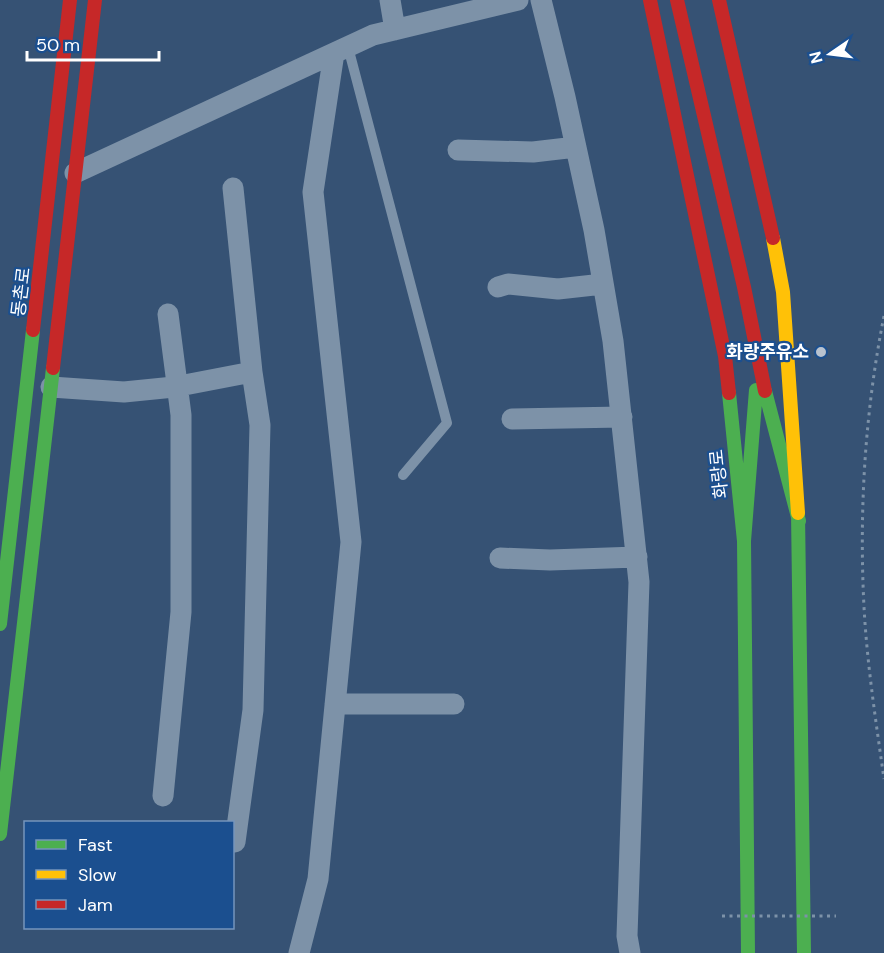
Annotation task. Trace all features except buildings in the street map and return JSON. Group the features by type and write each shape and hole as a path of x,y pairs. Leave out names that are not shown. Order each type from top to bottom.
{"main road":[{"name":"동촌로","path":"0,624 70,0"},
{"path":"0,834 95,0"},
{"name":"화랑로","path":"650,0 724,356 744,541 748,953"},
{"path":"677,0 741,276 758,364 798,521"},
{"path":"719,0 769,214 783,292 798,521 804,953"},
{"path":"744,541 758,364"}],"street":[{"path":"390,0 395,30"},
{"path":"75,173 373,35 518,0"},
{"path":"541,0 576,147 603,284 622,417 637,557 639,582 627,936 630,953"},
{"path":"299,953 318,879 351,542 313,192 341,50"},
{"path":"458,150 533,152 576,147"},
{"path":"233,188 252,372 260,425 253,710 235,843"},
{"path":"498,287 508,284 558,288 603,284"},
{"path":"163,796 181,612 181,415 168,314"},
{"path":"51,387 124,392 178,386 252,372"},
{"path":"513,419 622,417"},
{"path":"500,558 550,560 637,557"},
{"path":"335,704 454,704"}],"lane":[{"path":"341,50 447,423 403,475"}],"path":[{"path":"884,316 874,368 862,507 864,607 884,779"},
{"path":"722,916 836,916"}],"traffic: fast":[{"path":"0,624 33,330"},
{"path":"0,834 53,368"},
{"path":"744,541 756,390"},
{"path":"765,391 799,521"},
{"path":"729,393 744,541 748,953"},
{"path":"798,513 804,953"}],"traffic: slow":[{"path":"773,238 783,292 798,513"}],"traffic: jam":[{"path":"33,330 70,0"},
{"path":"53,368 95,0"},
{"path":"650,0 725,356 729,393"},
{"path":"677,0 744,287 765,391"},
{"path":"719,0 773,238"}],"place":[{"name":"화랑주유소","path":"821,352"}]}
